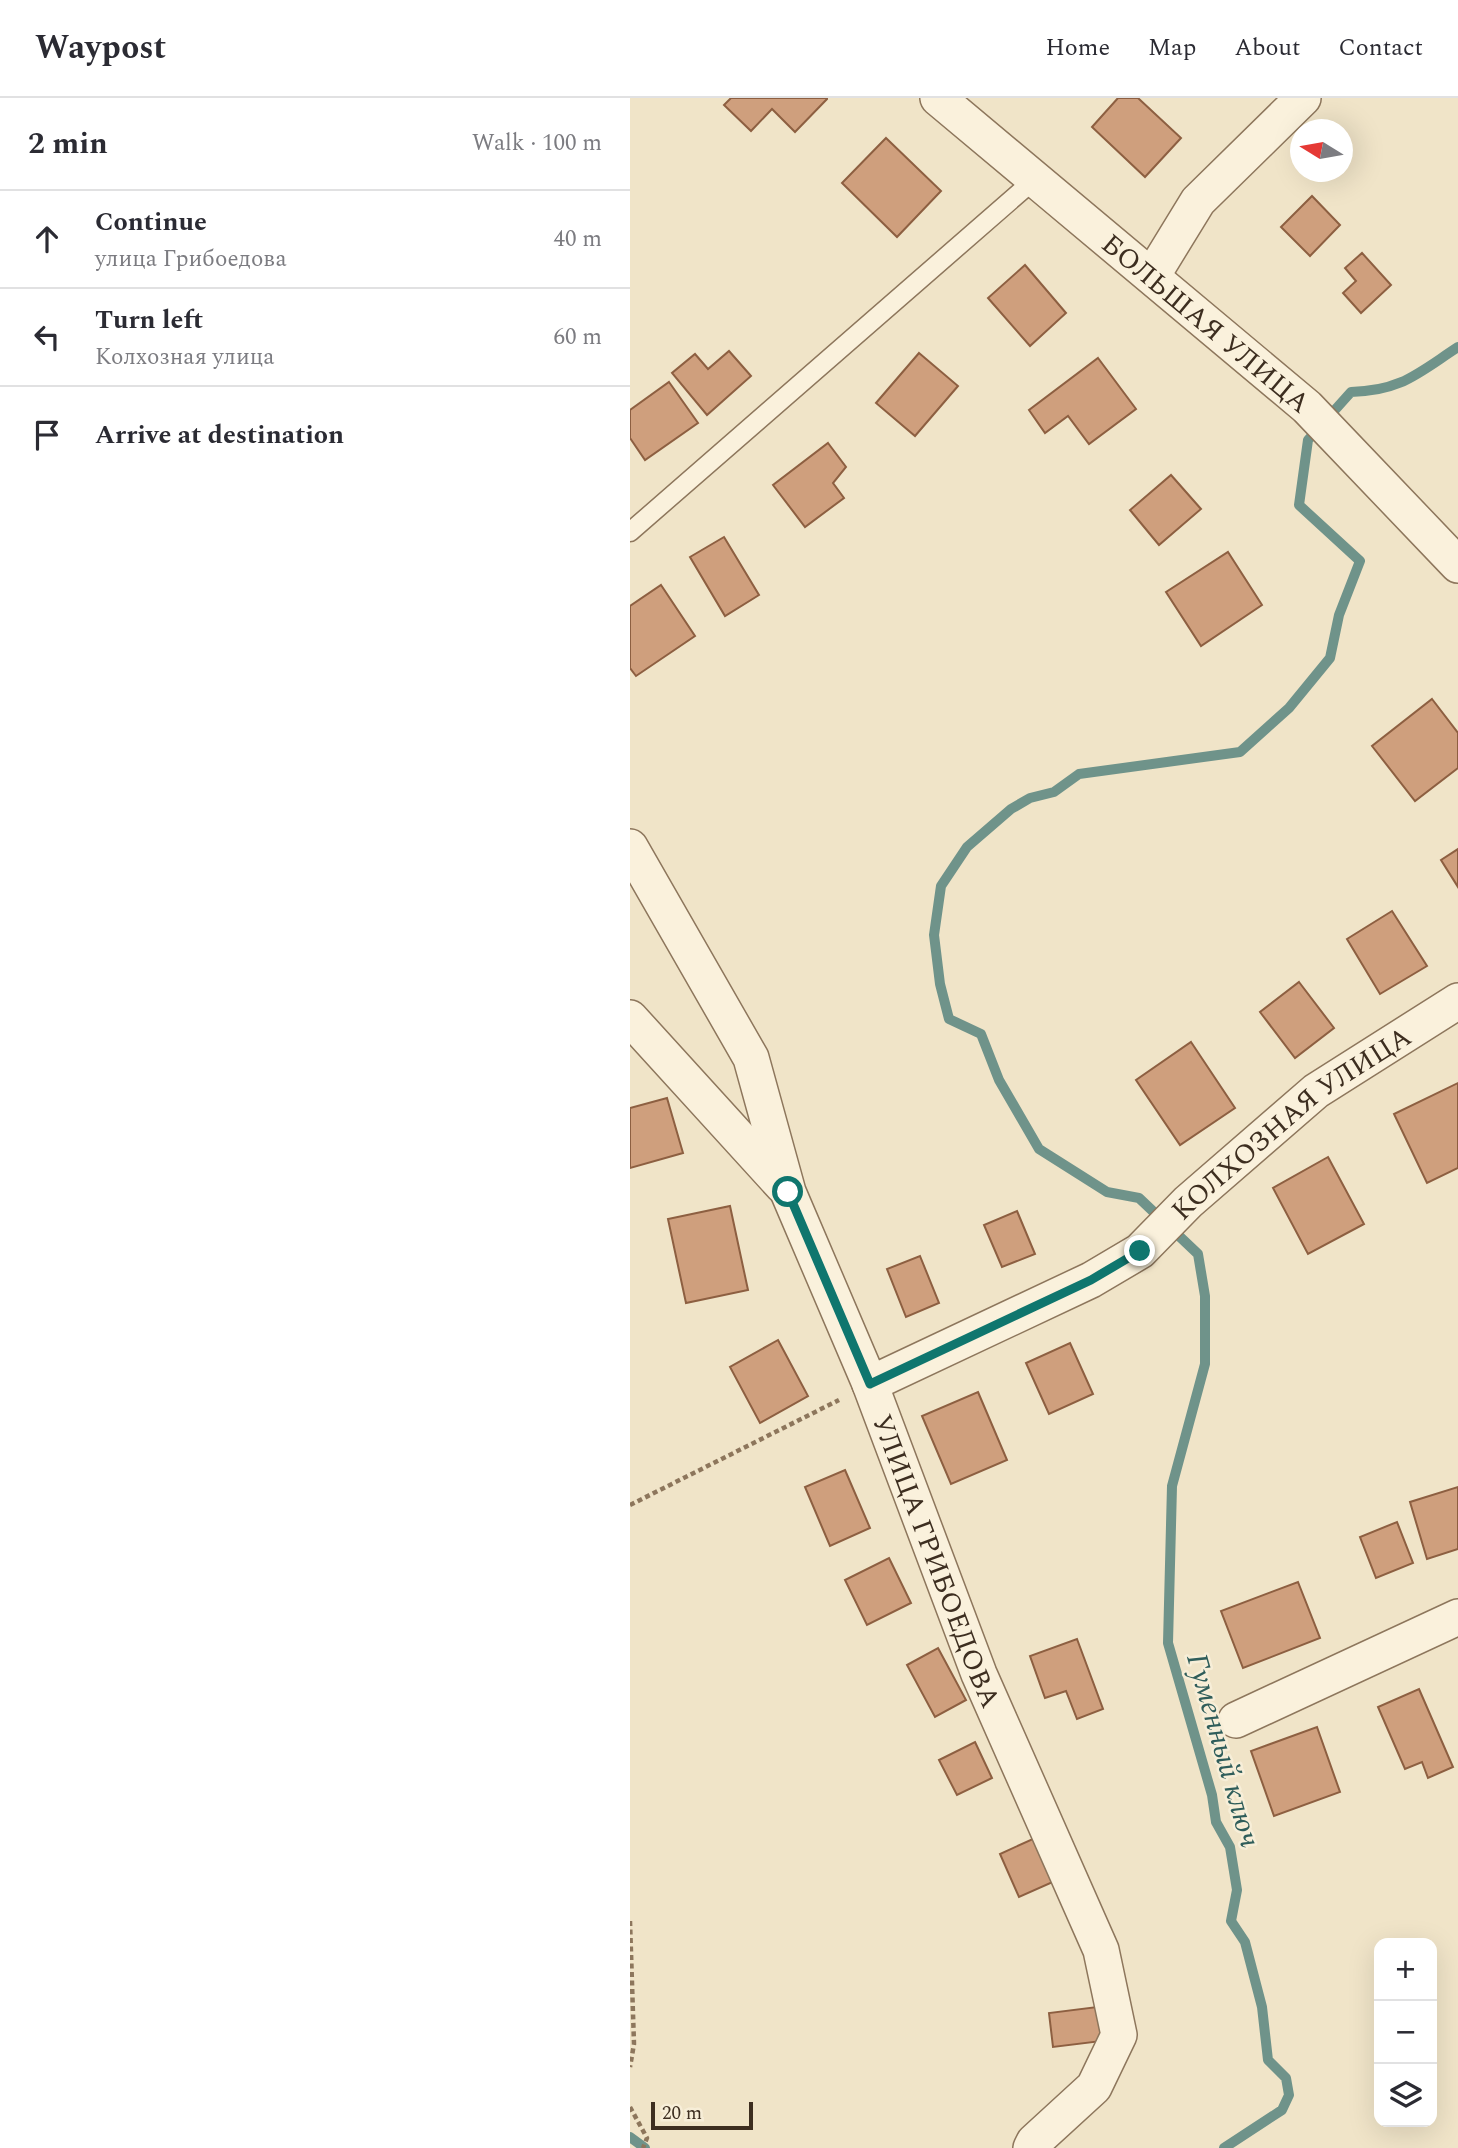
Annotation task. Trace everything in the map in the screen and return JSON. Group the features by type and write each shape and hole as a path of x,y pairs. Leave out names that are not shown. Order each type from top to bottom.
{"street":[{"name":"БОЛЬШАЯ УЛИЦА","path":"938,98 1307,407 1458,565"},
{"path":"1152,276 1198,201 1303,98"},
{"name":"УЛИЦА ГРИБОЕДОВА","path":"630,847 751,1058 788,1192 870,1384 979,1674 1101,1950 1119,2035 1094,2087 1034,2142 1031,2148"},
{"name":"КОЛХОЗНАЯ УЛИЦА","path":"870,1384 1091,1280 1140,1251 1188,1202 1316,1091 1458,1001"},
{"path":"630,1018 788,1192"},
{"path":"1236,1720 1458,1617"}],"lane":[{"path":"630,532 1034,180"}],"path":[{"path":"630,1505 870,1384"},
{"path":"630,1921 634,2045 630,2067"},
{"path":"630,2107 646,2138 643,2148"}],"building":[{"path":"731,98 827,99 795,132 772,109 751,131 724,105"},
{"path":"1118,98 1138,98 1181,138 1145,177 1092,127"},
{"path":"886,138 941,191 897,237 842,183"},
{"path":"1312,196 1340,225 1310,256 1281,227"},
{"path":"1362,253 1391,285 1361,313 1343,293 1356,281 1345,268"},
{"path":"1025,265 1066,313 1030,346 988,298"},
{"path":"729,351 751,376 707,415 672,373 695,354 708,369"},
{"path":"919,353 958,386 915,436 876,403"},
{"path":"1098,358 1136,409 1089,444 1068,416 1045,433 1029,410"},
{"path":"669,382 698,423 645,460 630,438 630,410"},
{"path":"828,443 846,467 833,483 844,498 805,527 773,485"},
{"path":"1171,475 1201,509 1159,545 1130,510"},
{"path":"724,537 759,595 725,616 690,557"},
{"path":"1228,552 1262,605 1201,646 1166,592"},
{"path":"661,585 695,636 636,676 630,668 630,606"},
{"path":"1432,699 1458,733 1458,768 1415,801 1372,746"},
{"path":"1458,849 1458,887 1441,860"},
{"path":"1392,911 1427,966 1380,994 1347,939"},
{"path":"1299,982 1334,1028 1295,1058 1260,1012"},
{"path":"1191,1042 1235,1108 1180,1145 1136,1080"},
{"path":"1458,1083 1458,1168 1427,1183 1394,1114"},
{"path":"667,1098 683,1153 630,1168 630,1108"},
{"path":"1328,1157 1364,1224 1308,1254 1273,1188"},
{"path":"730,1206 748,1290 686,1303 668,1219"},
{"path":"1017,1211 1035,1254 1002,1267 984,1225"},
{"path":"920,1256 939,1303 906,1317 887,1269"},
{"path":"778,1340 808,1396 760,1423 730,1367"},
{"path":"1070,1343 1093,1394 1049,1414 1026,1363"},
{"path":"978,1392 1007,1460 951,1484 922,1416"},
{"path":"845,1470 870,1528 830,1546 805,1487"},
{"path":"1458,1487 1458,1549 1427,1559 1410,1502"},
{"path":"1397,1522 1413,1563 1376,1578 1360,1537"},
{"path":"889,1558 911,1603 867,1625 845,1580"},
{"path":"1298,1582 1320,1638 1243,1668 1221,1611"},
{"path":"1077,1639 1103,1709 1077,1719 1066,1691 1045,1698 1030,1656"},
{"path":"938,1648 966,1700 935,1717 907,1665"},
{"path":"1419,1689 1453,1767 1428,1778 1422,1762 1405,1769 1378,1707"},
{"path":"1317,1727 1340,1792 1274,1816 1251,1751"},
{"path":"975,1742 992,1778 957,1795 939,1760"},
{"path":"1035,1838 1055,1881 1019,1897 1000,1854"},
{"path":"1097,2007 1102,2041 1053,2047 1049,2013"}],"waterway":[{"name":"Гуменный ключ","path":"1224,2148 1282,2110 1289,2095 1286,2078 1268,2060 1262,2007 1245,1942 1231,1921 1237,1890 1230,1847 1216,1822 1212,1795 1168,1643 1172,1486 1205,1364 1205,1296 1198,1254 1139,1198 1107,1192 1039,1149 999,1080 981,1034 949,1019 940,984 934,935 941,886 967,847 1011,809 1030,798 1054,792 1079,774 1240,752 1289,708 1330,658 1339,615 1360,561 1299,505 1308,440 1351,392 1383,388 1408,379 1458,347"},
{"name":"Гуменный ключ","path":"630,2137 645,2148"}],"route":[{"path":"788,1192 870,1384 1091,1280 1140,1251"}]}
